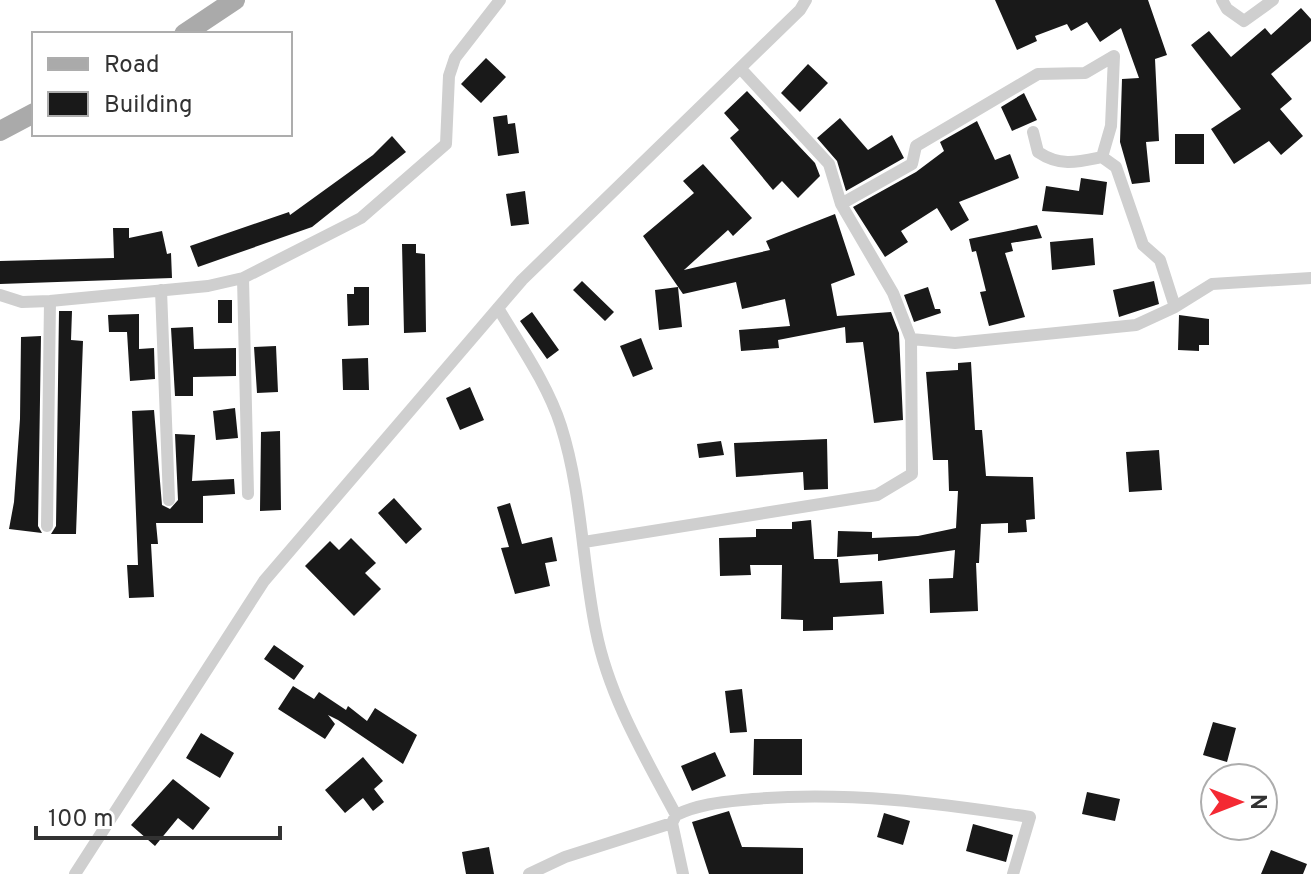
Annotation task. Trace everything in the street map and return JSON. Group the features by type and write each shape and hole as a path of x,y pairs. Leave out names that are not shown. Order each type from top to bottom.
{"main road":[{"path":"187,32 235,0"},
{"path":"0,131 32,114"}],"street":[{"path":"0,295 22,302 50,301 243,278 361,218 440,151 448,137 448,85 455,58 500,0"},
{"path":"75,874 264,581 522,280 741,69 800,10 806,0"},
{"path":"1222,0 1227,9 1244,21 1273,0"},
{"path":"841,204 912,164 916,146 1034,75 1085,73 1114,56 1111,126 1102,157"},
{"path":"584,542 877,495 912,474 911,339 893,293 841,204 829,164 741,69"},
{"path":"1033,132 1038,152 1050,160 1068,164 1102,157 1116,167 1143,245 1160,260 1175,307"},
{"path":"243,278 248,494"},
{"path":"911,339 955,343 1136,325 1175,307 1212,284 1311,278"},
{"path":"161,290 169,500"},
{"path":"47,526 50,301"},
{"path":"498,308 533,367 561,425 584,542 596,633 626,722 674,819 683,874"},
{"path":"529,874 565,857 674,819 699,804 798,795 905,799 1030,817 1013,874"}],"building":[{"path":"995,0 1148,0 1167,55 1155,59 1159,141 1146,142 1150,182 1132,184 1120,142 1122,79 1139,78 1121,28 1100,42 1087,22 1071,31 1067,24 1035,36 1037,41 1017,50"},
{"path":"1301,8 1311,19 1311,41 1271,74 1292,99 1280,109 1303,136 1281,155 1269,141 1234,164 1211,129 1241,109 1191,45 1209,31 1231,57 1265,28 1271,35"},
{"path":"486,58 506,77 481,103 461,84"},
{"path":"808,64 828,83 800,112 781,93"},
{"path":"747,91 815,163 820,176 798,198 782,181 773,190 730,138 739,130 724,113"},
{"path":"1024,93 1037,120 1012,131 1001,107"},
{"path":"507,115 508,124 515,123 519,153 498,156 493,117"},
{"path":"840,118 868,150 892,135 904,158 846,191 837,161 817,138"},
{"path":"977,121 995,160 1010,154 1019,178 959,202 969,220 951,231 937,208 901,231 908,242 885,257 853,207 916,172 944,151 940,142"},
{"path":"1175,134 1204,134 1204,164 1175,164"},
{"path":"392,136 406,152 312,227 198,267 190,246 289,212 290,215 373,155"},
{"path":"703,164 752,218 733,236 728,230 684,270 770,250 766,241 835,214 855,275 831,284 837,316 891,312 899,333 903,420 874,423 863,342 846,343 845,327 778,340 779,348 741,351 739,330 790,326 785,299 742,309 736,282 683,294 643,236 694,193 683,181"},
{"path":"1081,178 1107,182 1103,215 1042,211 1046,186 1079,191"},
{"path":"525,191 529,224 511,226 506,194"},
{"path":"1037,225 1042,238 1011,243 1013,251 1005,253 1025,317 989,326 980,292 986,291 976,251 972,252 969,239"},
{"path":"113,228 129,228 129,238 162,231 167,254 171,253 172,278 0,284 0,261 114,258"},
{"path":"1093,238 1095,265 1052,270 1050,242"},
{"path":"402,244 416,244 416,253 425,254 426,332 404,333"},
{"path":"582,281 614,312 605,321 573,290"},
{"path":"1154,281 1159,304 1119,317 1113,290"},
{"path":"354,287 369,287 369,325 348,326 347,294 354,294"},
{"path":"678,287 682,327 659,330 655,290"},
{"path":"928,287 935,309 940,309 941,313 914,322 904,295"},
{"path":"218,300 232,300 232,323 218,323"},
{"path":"59,311 72,311 71,340 83,341 76,534 51,534 56,526"},
{"path":"532,312 559,350 547,359 520,321"},
{"path":"139,314 139,349 154,348 155,379 130,381 127,332 109,332 108,315"},
{"path":"1179,315 1209,319 1209,345 1199,345 1199,351 1178,350"},
{"path":"193,327 194,349 236,348 236,376 193,377 193,396 175,396 171,328"},
{"path":"41,336 38,526 42,533 9,529 20,419 21,337"},
{"path":"641,338 653,369 633,377 620,346"},
{"path":"276,346 278,392 257,393 254,347"},
{"path":"368,358 369,390 343,390 342,359"},
{"path":"971,362 975,430 982,430 986,476 1033,477 1035,519 1026,520 1027,532 1008,533 1008,523 981,524 979,563 976,563 978,611 930,613 929,579 953,578 955,550 878,561 878,554 837,557 838,531 872,532 872,538 918,536 956,528 958,491 949,491 948,460 933,460 926,372 958,370 958,363"},
{"path":"470,387 484,420 460,430 446,398"},
{"path":"235,408 238,438 216,440 213,411"},
{"path":"154,410 162,505 170,509 178,500 175,434 195,435 192,481 234,479 235,494 203,496 203,523 156,523 158,544 151,544 154,597 129,598 127,565 138,565 132,411"},
{"path":"280,431 281,510 260,511 261,432"},
{"path":"827,439 828,489 804,490 803,472 736,477 734,443"},
{"path":"721,441 724,455 699,458 697,444"},
{"path":"1159,450 1162,490 1129,492 1126,452"},
{"path":"394,498 422,529 406,544 378,513"},
{"path":"510,503 522,544 552,537 557,561 545,563 550,586 515,594 501,548 509,547 497,507"},
{"path":"811,520 814,559 838,559 840,583 882,581 884,614 833,617 833,630 803,631 803,620 781,619 782,565 750,565 751,575 720,576 719,538 756,537 756,529 792,529 792,522"},
{"path":"351,538 376,563 365,573 381,589 354,616 305,566 330,541 339,550"},
{"path":"274,645 304,666 294,680 264,659"},
{"path":"293,686 314,699 319,692 346,710 348,706 367,721 375,708 417,735 403,764 328,715 335,724 325,739 278,709"},
{"path":"742,689 747,732 730,733 725,691"},
{"path":"1213,722 1236,728 1227,762 1203,755"},
{"path":"201,733 234,753 220,778 186,758"},
{"path":"754,739 802,739 802,775 753,775"},
{"path":"715,752 726,776 692,791 681,766"},
{"path":"363,757 383,781 374,789 384,802 373,811 363,798 345,813 325,790"},
{"path":"173,779 210,808 193,830 178,818 155,846 131,825"},
{"path":"1087,792 1120,799 1115,821 1082,814"},
{"path":"729,811 742,847 803,848 803,874 709,874 692,822"},
{"path":"884,813 910,821 903,845 877,837"},
{"path":"973,824 1013,835 1006,862 966,851"},
{"path":"489,847 494,874 466,874 462,852"},
{"path":"1271,850 1307,864 1303,874 1261,874"}]}
